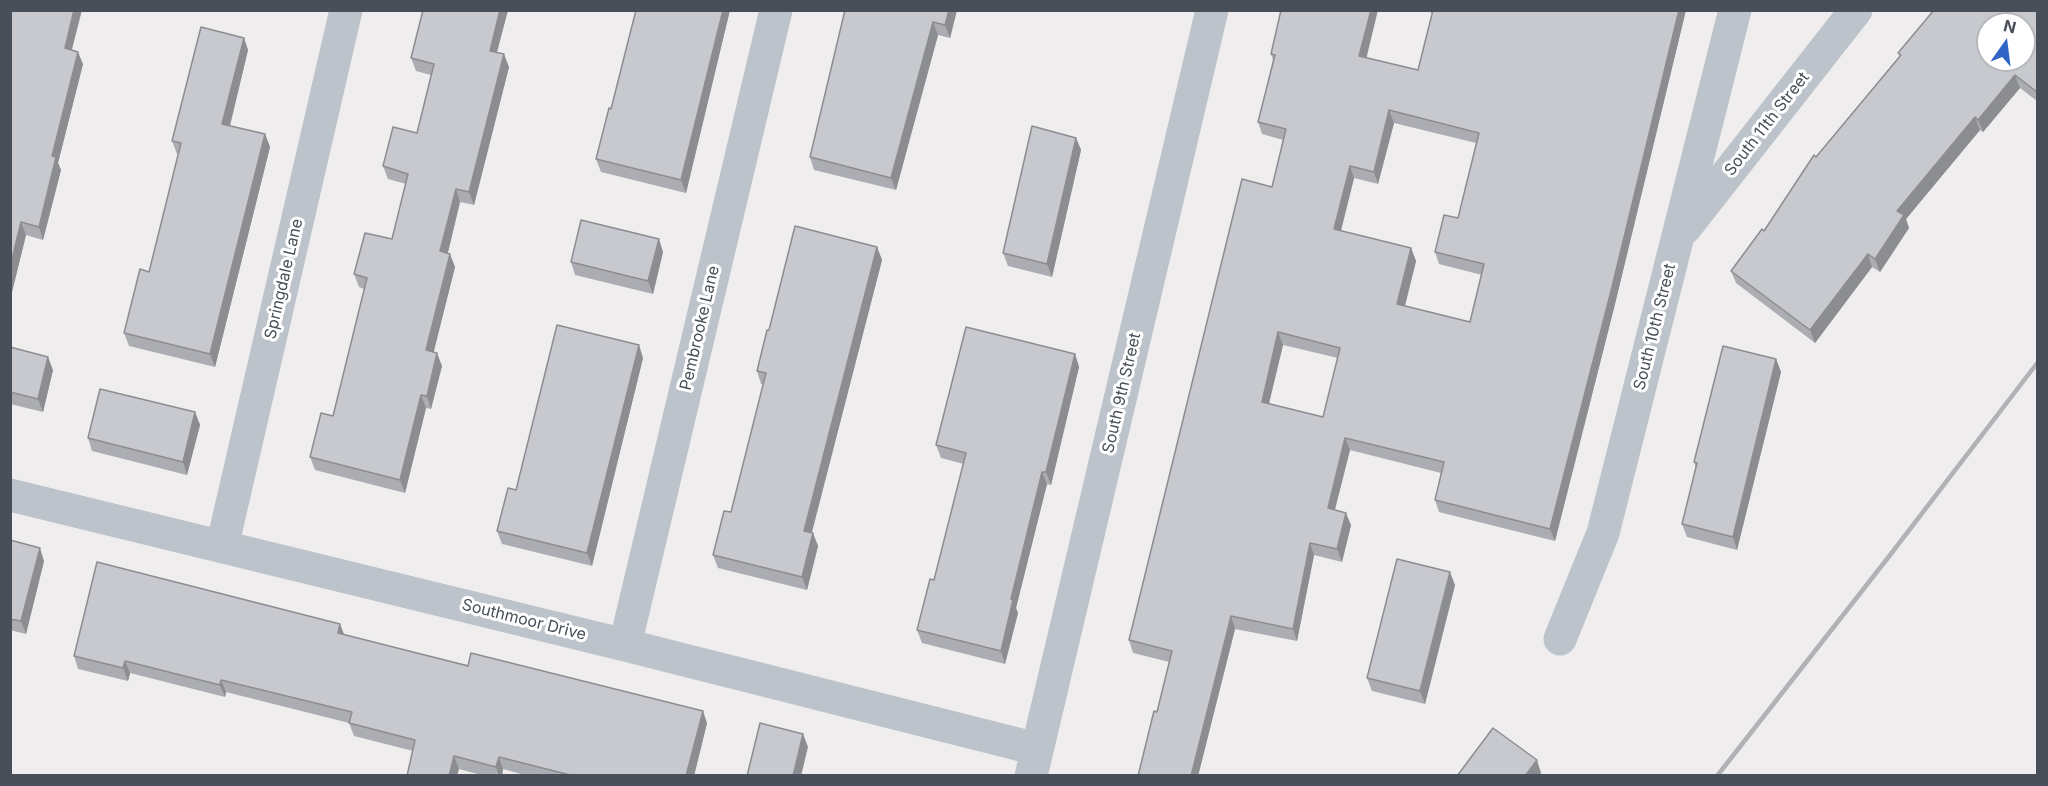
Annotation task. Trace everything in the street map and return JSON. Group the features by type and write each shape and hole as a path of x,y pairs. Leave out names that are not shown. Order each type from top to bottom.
{"street":[{"name":"Springdale Lane","path":"222,547 346,10"},
{"name":"Pembrooke Lane","path":"625,645 776,10"},
{"name":"South 9th Street","path":"1034,762 1212,10"},
{"name":"South 10th Street","path":"1560,639 1603,533 1735,10"},
{"name":"South 11th Street","path":"1677,237 1856,10"},
{"name":"Southmoor Drive","path":"10,495 625,645 1034,762"}],"building":[{"path":"10,10 74,10 65,48 78,52 52,156 56,157 39,227 21,222 10,267"},
{"path":"423,10 500,10 490,51 504,54 469,192 456,189 440,251 450,254 426,350 437,353 427,396 421,395 400,480 310,457 321,413 333,416 367,278 354,274 365,233 392,239 408,174 383,166 393,127 417,133 434,64 411,58"},
{"path":"636,10 723,10 681,180 596,159"},
{"path":"845,10 949,10 945,25 933,22 891,178 810,157"},
{"path":"1281,10 1371,10 1359,56 1418,70 1433,10 1679,10 1550,529 1435,500 1444,462 1345,438 1328,508 1346,513 1337,549 1310,543 1293,629 1231,616 1191,776 1138,776 1172,651 1129,640 1242,179 1272,187 1286,129 1258,122 1275,55 1271,54","holes":["1389,110 1479,133 1458,218 1444,215 1435,252 1484,264 1470,322 1397,304 1411,248 1334,229 1350,166 1374,172","1278,332 1340,348 1323,417 1262,402"]},
{"path":"1934,10 2037,10 2037,92 2015,75 1978,120 1975,117 1897,211 1904,215 1875,259 1868,254 1810,330 1731,271 1762,229 1764,231 1814,155 1816,157 1901,55 1898,53"},
{"path":"201,27 244,38 222,124 265,134 210,354 124,333 140,269 149,272 181,143 172,141"},
{"path":"1032,126 1076,138 1047,264 1003,253"},
{"path":"581,220 659,239 648,281 571,262"},
{"path":"795,226 877,247 804,531 813,533 802,577 713,555 724,511 731,512 766,373 757,371"},
{"path":"557,325 639,345 587,553 497,531 508,488 516,490"},
{"path":"966,327 1075,354 1046,472 1042,472 1011,599 1013,600 1001,651 917,630 930,579 934,580 966,453 936,445"},
{"path":"1723,346 1776,359 1733,537 1682,524 1697,463 1694,462"},
{"path":"10,347 48,357 38,399 10,392"},
{"path":"100,389 195,412 183,462 88,438"},
{"path":"10,540 40,548 21,621 10,619"},
{"path":"1397,559 1450,572 1420,691 1367,678"},
{"path":"97,562 340,624 338,633 468,666 471,653 703,711 686,776 574,776 499,757 496,767 454,756 449,776 407,776 415,740 349,723 352,712 221,680 220,685 125,661 123,668 74,656"},
{"path":"760,723 803,734 793,776 747,776"},
{"path":"1493,728 1537,760 1525,776 1457,776"}],"railway":[{"path":"1717,776 2038,362"}]}
